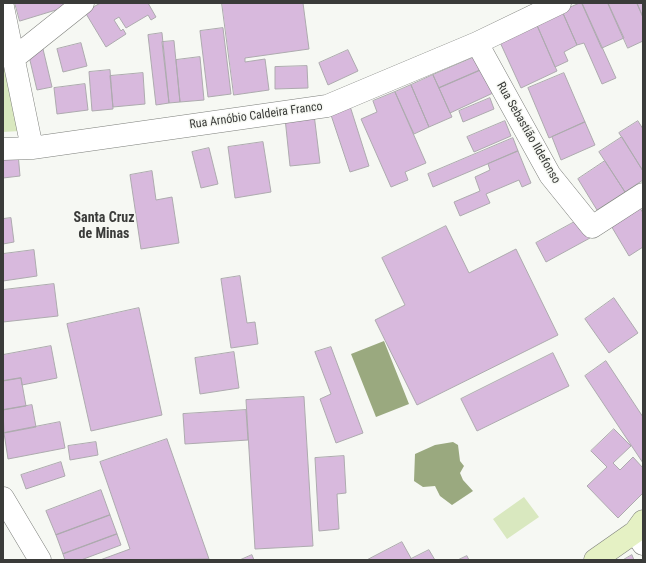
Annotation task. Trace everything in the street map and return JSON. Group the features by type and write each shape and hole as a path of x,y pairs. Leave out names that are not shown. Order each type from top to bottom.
{"main road":[{"path":"595,560 640,533"}],"street":[{"path":"14,58 83,3"},
{"name":"Rua Arnóbio Caldeira Franco","path":"3,149 32,148 327,106 477,43 560,3"},
{"path":"3,7 32,148"},
{"name":"Rua Sebastião Ildefonso","path":"477,43 550,175 592,227 643,194"},
{"path":"3,498 40,560"}],"shaded area":[{"path":"3,56 20,131 3,132"},
{"path":"384,341 409,404 376,417 351,354"},
{"path":"453,442 458,445 460,461 464,466 460,473 463,480 473,491 452,505 440,496 435,486 423,487 414,481 415,454 435,445"},
{"path":"524,497 539,517 507,539 493,519"}],"building":[{"path":"15,3 68,3 69,6 20,21"},
{"path":"101,3 148,3 156,17 151,20 148,15 126,28 119,17 114,20 121,31 123,29 126,34 106,47 85,12"},
{"path":"222,3 303,3 309,49 245,58 245,62 265,59 269,90 234,95"},
{"path":"582,3 616,78 602,84 584,43 577,45 562,11"},
{"path":"582,3 608,3 624,38 602,48"},
{"path":"608,3 637,3 643,17 643,41 628,48"},
{"path":"637,3 643,3 643,17"},
{"path":"562,11 577,45 564,52 568,61 555,67 536,23"},
{"path":"536,23 557,71 521,88 499,40"},
{"path":"223,28 231,94 208,97 200,31"},
{"path":"162,33 169,103 156,105 148,35"},
{"path":"174,41 180,102 169,103 162,42"},
{"path":"81,43 87,66 63,72 57,49"},
{"path":"43,49 52,87 37,90 28,52"},
{"path":"348,50 358,71 328,85 319,63"},
{"path":"477,56 483,69 439,88 433,75"},
{"path":"200,57 204,100 180,102 176,60"},
{"path":"307,66 308,88 275,89 275,67"},
{"path":"483,69 493,93 450,113 439,88"},
{"path":"110,70 113,109 92,111 89,72"},
{"path":"143,73 145,104 113,107 110,76"},
{"path":"564,73 585,122 549,138 528,88"},
{"path":"433,75 452,117 429,127 411,85"},
{"path":"85,84 88,110 57,114 54,88"},
{"path":"411,85 429,127 414,134 395,92"},
{"path":"395,92 426,163 405,172 408,180 391,187 361,119 377,112 373,101"},
{"path":"490,98 494,109 463,122 459,111"},
{"path":"350,106 369,166 350,172 330,112"},
{"path":"314,114 320,163 290,166 285,118"},
{"path":"505,121 511,136 474,152 467,137"},
{"path":"638,121 643,129 643,171 619,133"},
{"path":"585,122 595,145 561,160 552,137"},
{"path":"622,137 643,171 643,180 625,192 599,152"},
{"path":"513,138 518,151 433,187 428,174"},
{"path":"263,142 271,192 235,198 228,147"},
{"path":"209,148 218,184 201,188 192,152"},
{"path":"518,151 531,183 522,187 519,180 486,194 490,203 460,216 454,202 480,191 475,177 490,170 488,164"},
{"path":"18,153 20,176 3,178 3,155"},
{"path":"605,161 625,192 597,210 578,179"},
{"path":"152,171 156,200 172,197 179,243 141,249 130,175"},
{"path":"639,206 643,213 643,247 629,256 610,224"},
{"path":"11,218 14,242 3,244 3,219"},
{"path":"580,219 590,238 546,262 536,243"},
{"path":"446,226 469,273 516,249 558,335 417,405 375,320 405,305 382,258"},
{"path":"34,250 37,276 3,281 3,254"},
{"path":"240,276 247,323 255,322 258,344 231,348 221,279"},
{"path":"54,284 58,316 3,322 3,290"},
{"path":"614,298 638,333 609,353 585,319"},
{"path":"139,308 162,415 91,431 67,324"},
{"path":"51,346 57,378 22,385 21,378 3,381 3,355"},
{"path":"331,347 363,433 336,443 320,399 331,394 315,352"},
{"path":"234,352 239,388 200,394 195,358"},
{"path":"553,353 569,386 477,431 461,399"},
{"path":"606,361 643,417 643,463 585,376"},
{"path":"21,378 26,406 3,410 3,381"},
{"path":"304,397 313,546 255,549 246,400"},
{"path":"32,405 36,427 4,433 3,410"},
{"path":"246,410 248,440 185,444 183,414"},
{"path":"60,422 65,448 8,459 4,433"},
{"path":"614,429 631,446 613,463 620,470 633,457 643,468 643,493 618,518 587,486 607,467 591,451"},
{"path":"167,439 209,559 100,560 130,549 100,462"},
{"path":"96,442 98,455 70,460 68,446"},
{"path":"344,456 346,493 337,494 339,529 319,531 315,458"},
{"path":"61,462 65,476 26,489 21,475"},
{"path":"101,490 110,515 56,535 46,511"},
{"path":"110,515 117,534 63,554 56,535"},
{"path":"117,534 121,545 81,560 65,560 63,554"},
{"path":"402,542 412,560 367,560"},
{"path":"429,550 435,560 411,559"},
{"path":"252,555 254,560 240,560"},
{"path":"632,555 634,560 623,560"},
{"path":"467,556 469,560 458,560"}],"district":[{"name":"Santa Cruz de Minas","path":"104,226"}]}
